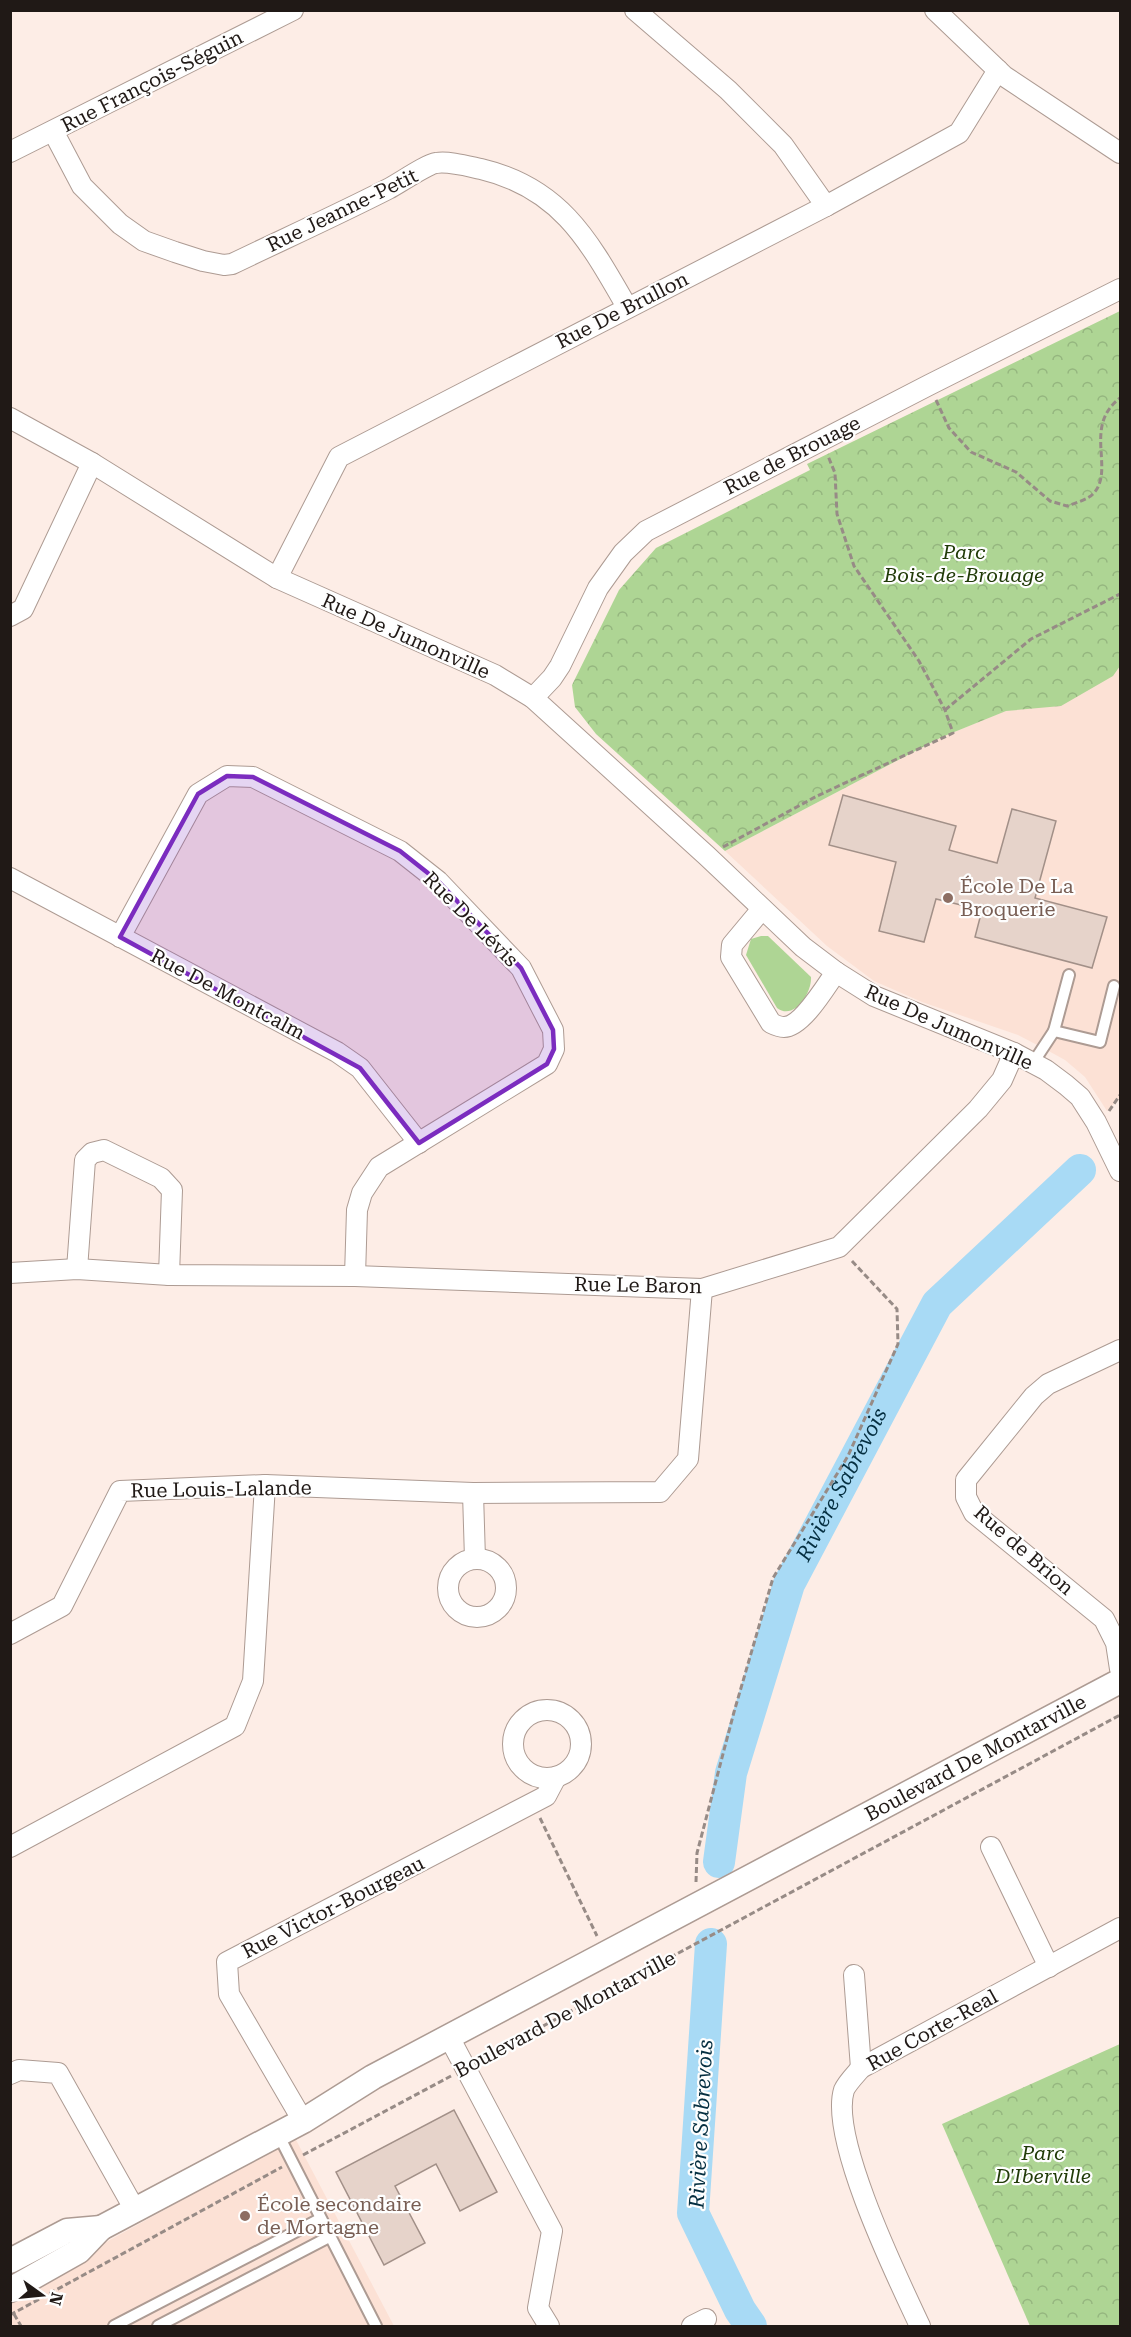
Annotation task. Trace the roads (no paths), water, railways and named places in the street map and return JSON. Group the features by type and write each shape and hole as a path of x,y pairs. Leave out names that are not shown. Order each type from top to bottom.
{"street":[{"name":"Rue François-Séguin","path":"10,152 293,10"},
{"path":"635,10 728,90 783,145 826,206"},
{"path":"935,10 998,70 1120,153"},
{"name":"Rue De Brullon","path":"277,578 339,457 826,206 959,133 998,70"},
{"name":"Rue Jeanne-Petit","path":"52,131 82,186 120,224 144,241 203,261 224,265 232,264 308,228 386,190 434,163 475,167 494,172 539,193 583,234 627,307"},
{"name":"Rue de Brouage","path":"533,698 560,666 598,588 623,553 646,531 1120,289"},
{"name":"Rue De Jumonville","path":"10,418 92,463 277,578 495,675 533,698 707,856 803,947 836,972 874,996 1014,1053 1046,1070 1080,1098 1096,1122 1120,1171"},
{"path":"10,616 23,609 92,463"},
{"name":"Rue De Lévis","path":"120,937 198,794 227,776 253,777 400,851 438,881 521,968 553,1030 554,1049 547,1064 380,1167 362,1193 357,1210 356,1276"},
{"name":"Rue De Montcalm","path":"10,878 337,1052 360,1068 419,1143"},
{"path":"762,909 732,945 731,957 771,1023 783,1028 793,1025 804,1015 836,972"},
{"name":"Rue Le Baron","path":"10,1273 77,1269 169,1275 356,1276 702,1289 839,1247 978,1109 1002,1080 1014,1053"},
{"path":"77,1269 85,1160 92,1153 104,1150 161,1178 172,1190 169,1275"},
{"name":"Rue Louis-Lalande","path":"10,1634 62,1606 120,1491 265,1485 473,1493 660,1492 688,1459 702,1289"},
{"name":"Rue de Brion","path":"1120,1350 1048,1384 1034,1396 966,1480 966,1497 974,1513 1104,1619 1116,1643 1120,1669"},
{"path":"10,1847 235,1726 253,1681 265,1485"},
{"path":"473,1493 475,1559"},
{"name":"Boulevard De Montarville","path":"10,2290 79,2251 101,2228 303,2121 373,2077 1120,1681"},
{"name":"Rue Victor-Bourgeau","path":"303,2121 229,1994 227,1962 546,1796 556,1777"},
{"path":"991,1847 1049,1966"},
{"name":"Rue Corte-Real","path":"920,2326 853,2168 843,2122 844,2090 861,2068 1120,1928"},
{"path":"854,1976 861,2068"},
{"path":"449,2037 552,2231 538,2308 546,2325"},
{"path":"10,2074 19,2070 58,2073 135,2210"},
{"name":"Boulevard De Montarville","path":"10,2261 67,2232 101,2228"}],"lane":[{"path":"1033,1063 1054,1031 1069,975"},
{"path":"1054,1031 1100,1042 1114,986"},
{"path":"278,2134 328,2237 376,2326"},
{"path":"114,2326 320,2219"},
{"path":"158,2326 328,2237"}],"waterway":[{"name":"Rivière Sabrevois","path":"719,1862 731,1773 789,1584 937,1304 1080,1170"},
{"name":"Rivière Sabrevois","path":"711,1944 693,2213 740,2310 751,2326"}],"place":[{"name":"École De La Broquerie","path":"948,898"},
{"name":"École secondaire de Mortagne","path":"245,2216"}],"park label":[{"name":"Parc Bois-de-Brouage","path":"964,564"},
{"name":"Parc D'Iberville","path":"1043,2164"}]}
